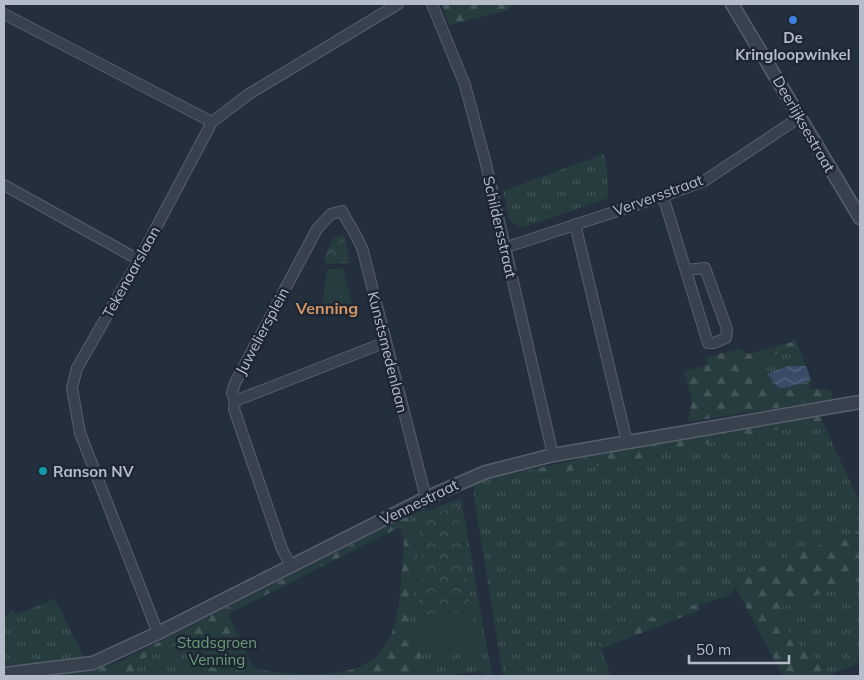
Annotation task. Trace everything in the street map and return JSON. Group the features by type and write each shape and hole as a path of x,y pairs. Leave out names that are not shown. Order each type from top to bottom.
{"street":[{"name":"Tekenaarslaan","path":"158,634 80,433 72,388 76,368 139,260 212,122 249,94 398,4"},
{"name":"Schildersstraat","path":"432,4 465,86 485,160 553,455"},
{"name":"Deerlijksestraat","path":"732,4 860,218"},
{"path":"4,14 212,122"},
{"name":"Verversstraat","path":"504,248 704,181 800,118"},
{"path":"4,185 139,260"},
{"path":"663,196 708,343 726,338 727,329 705,268 686,270"},
{"name":"Kunstsmedenlaan","path":"342,211 349,226 358,236 426,498"},
{"name":"Juweliersplein","path":"342,211 331,214 317,229 235,383 232,393 235,401 386,342"},
{"path":"576,224 628,442"},
{"path":"235,401 234,409 282,549 291,566"},
{"name":"Vennestraat","path":"4,674 93,663 158,634 426,498 486,472 553,455 860,402"}],"green space":[{"path":"442,4 516,4 505,11 449,25"},
{"path":"604,154 608,198 522,228 509,220 503,191"},
{"path":"344,235 350,263 327,264 324,258 334,237"},
{"path":"343,268 352,304 322,305 327,269"},
{"path":"794,338 799,348 750,361 754,375 767,374 779,388 811,380 809,389 824,389 833,392 832,399 688,422 692,400 684,371 708,365 706,357 739,349 748,354 792,342"},
{"path":"799,348 806,366 786,368 754,376 750,361"},
{"path":"821,416 822,421 534,478 533,469 613,452"},
{"path":"822,421 860,503 860,530 735,577 736,588 729,596 654,617 604,638 599,644 611,676 503,676 474,497 474,482 533,469 535,478"},
{"path":"461,498 492,676 482,676 481,671 446,676 421,676 421,655 410,623 418,564 410,515 425,507 427,511"},
{"path":"457,506 471,610 417,617 424,565 417,520"},
{"name":"Stadsgroen Venning","path":"410,515 418,564 410,623 421,655 421,676 190,676 193,634 140,660 132,676 13,676 102,667 121,661","holes":["400,527 404,540 401,589 397,615 391,635 373,659 354,669 326,674 295,674 253,668 228,614"]},
{"path":"860,530 860,581 783,606 781,618 792,639 826,668 823,676 783,676 736,588 735,577"},
{"path":"860,581 860,662 829,676 823,676 826,668 792,639 781,618 783,606"},
{"path":"55,599 84,657 66,662 4,665 4,618 12,610 15,615"},
{"path":"699,604 700,610 601,649 599,644 604,638 654,617"},
{"path":"471,610 476,647 423,651 417,617"},
{"path":"193,634 190,676 132,676 140,660"}],"water":[{"path":"788,366 806,366 811,380 779,388 767,374"}],"place":[{"name":"De Kringloopwinkel","path":"793,20"},
{"name":"Ranson NV","path":"43,471"}],"district":[{"name":"Venning","path":"327,308"}]}
